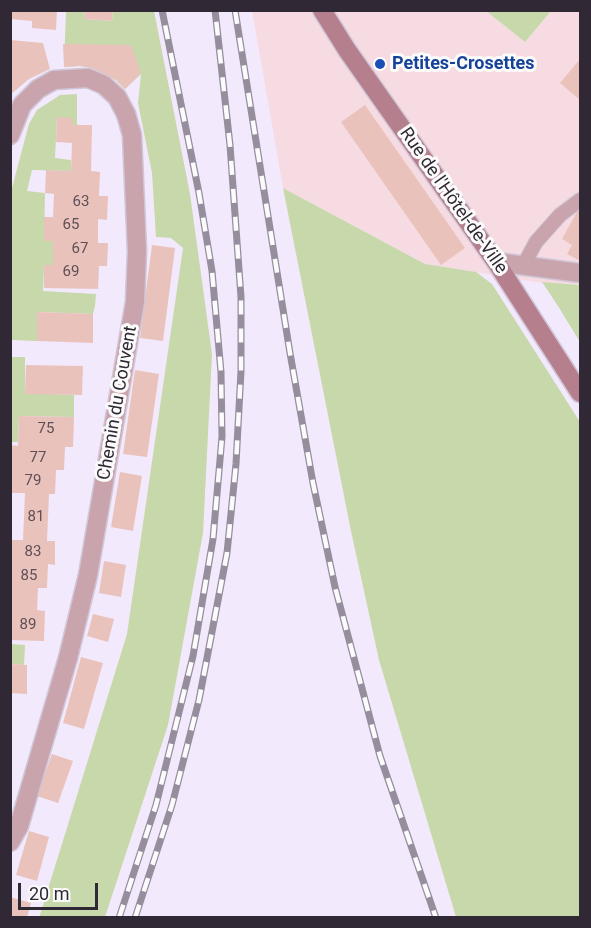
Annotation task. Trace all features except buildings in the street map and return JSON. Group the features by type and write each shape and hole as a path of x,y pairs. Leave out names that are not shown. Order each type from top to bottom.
{"main road":[{"name":"Rue de l'Hôtel-de-Ville","path":"322,10 347,50 496,262 580,393"}],"street":[{"name":"Chemin du Couvent","path":"10,135 22,105 38,89 54,80 87,78 104,85 117,97 126,114 132,135 137,251 135,302 88,575 68,658 19,826 10,842"},
{"path":"496,262 580,273"}],"lane":[{"path":"523,266 536,242 560,215 580,200"}],"shaded area":[{"path":"252,11 486,11 525,42 551,11 580,11 580,285 535,282 425,264 283,188"}],"green space":[{"path":"66,11 85,11 84,19 112,21 113,11 154,11 190,194 212,354 203,533 168,725 105,917 39,918 127,634 183,248 171,238 156,237 152,173 138,103 141,74 125,89 116,80 92,68 64,67"},
{"path":"486,11 551,11 525,42"},
{"path":"77,94 77,125 72,125 72,118 57,118 55,158 71,160 71,171 32,170 27,191 45,193 44,240 53,241 53,265 44,266 43,291 96,294 93,314 38,312 37,341 11,340 10,196 29,124 37,110 60,95"},
{"path":"283,188 425,264 476,272 492,284 580,422 580,917 456,917 379,660"},
{"path":"542,282 580,285 580,342 558,306"},
{"path":"11,357 25,357 25,393 74,395 74,417 19,416 18,442 11,442"},
{"path":"11,644 25,645 24,665 11,664"}],"railway":[{"path":"119,918 156,805 193,656 213,539 222,437 221,372 212,271 199,193 162,10"},
{"path":"135,918 172,805 199,700 227,553 236,464 241,371 241,297 230,145 215,10"},
{"path":"235,10 290,353 313,483 335,587 380,756 436,918"}],"place":[{"name":"Petites-Crosettes","path":"380,64"}]}
